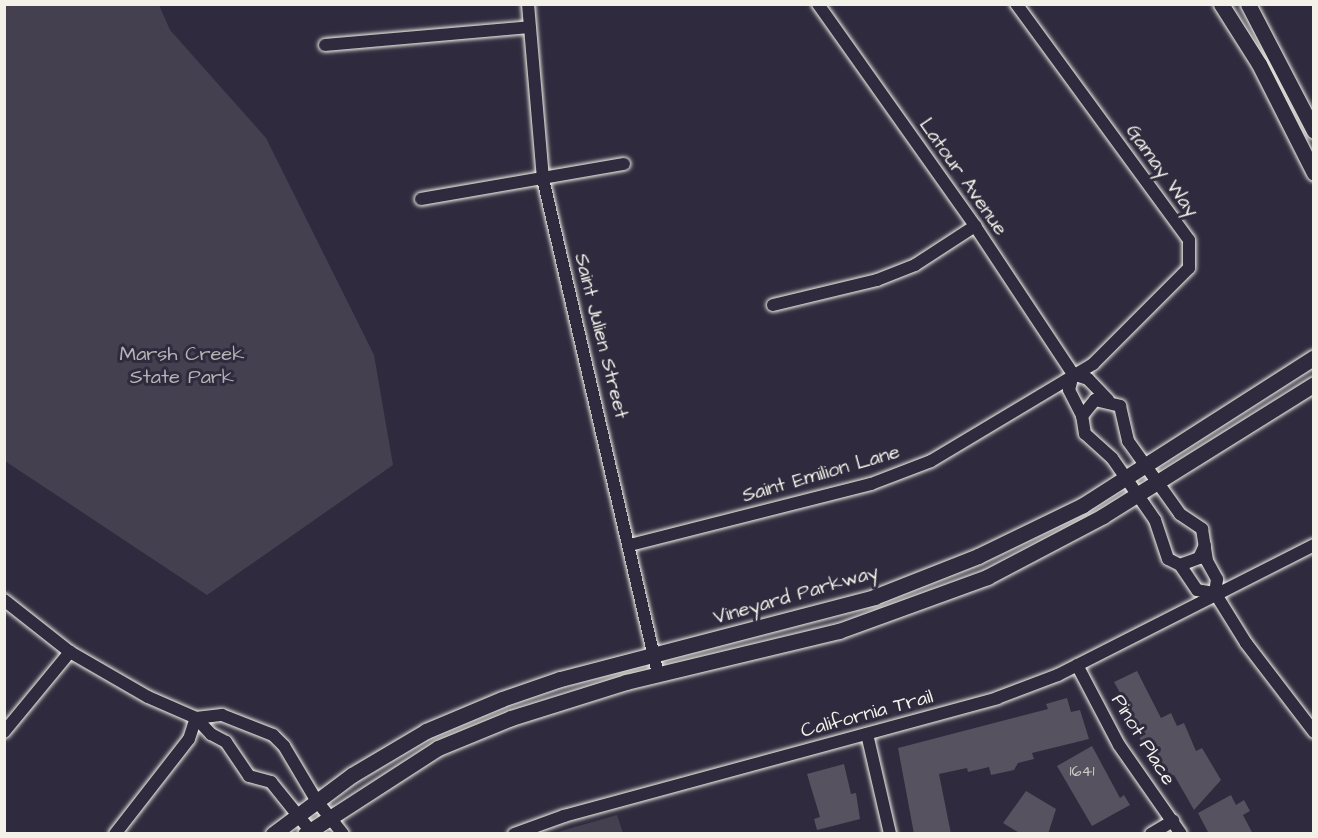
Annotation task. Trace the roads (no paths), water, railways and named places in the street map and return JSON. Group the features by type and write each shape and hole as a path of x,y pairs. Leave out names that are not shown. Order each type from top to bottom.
{"street":[{"name":"Saint Julien Street","path":"528,4 543,179 630,545 658,674"},
{"name":"Latour Avenue","path":"818,4 975,226 1073,374 1088,379 1109,401 1123,411 1128,441 1160,481 1180,514 1202,529 1207,561 1217,579 1215,593 1197,590 1180,565 1163,552 1159,528 1112,458 1085,434 1083,416 1069,390 1073,374"},
{"name":"Gamay Way","path":"1016,4 1189,240 1188,268 1179,280 1093,364 1073,374"},
{"path":"1221,4 1259,64 1314,173"},
{"path":"1248,4 1314,131"},
{"path":"325,45 529,27"},
{"path":"421,199 624,164"},
{"path":"773,305 878,280 915,265 975,226"},
{"name":"Vineyard Parkway","path":"273,834 316,800 426,731 560,679 874,597 927,577 1072,510 1149,466 1314,357"},
{"name":"Saint Emilion Lane","path":"630,545 871,484 911,469 992,428 1073,374"},
{"path":"4,600 70,652 148,697 196,718 211,734 226,742 249,776 271,782 298,814 309,832 329,816 438,748 565,700 658,674 794,644 937,598 1049,545 1160,481 1314,384"},
{"path":"1083,416 1095,400 1109,401"},
{"path":"1180,565 1199,558 1205,545"},
{"name":"California Trail","path":"514,834 564,816 997,698 1077,665 1215,593 1314,545"},
{"path":"1215,593 1246,643 1314,732"},
{"path":"4,732 70,652"},
{"name":"Pinot Place","path":"1077,665 1119,745 1181,834"},
{"path":"196,718 222,715 273,735 285,746 316,800 343,834"},
{"path":"115,834 189,739 196,718"},
{"path":"867,734 890,834"},
{"path":"1151,834 1173,821"}],"park label":[{"name":"Marsh Creek State Park","path":"182,366"}]}
